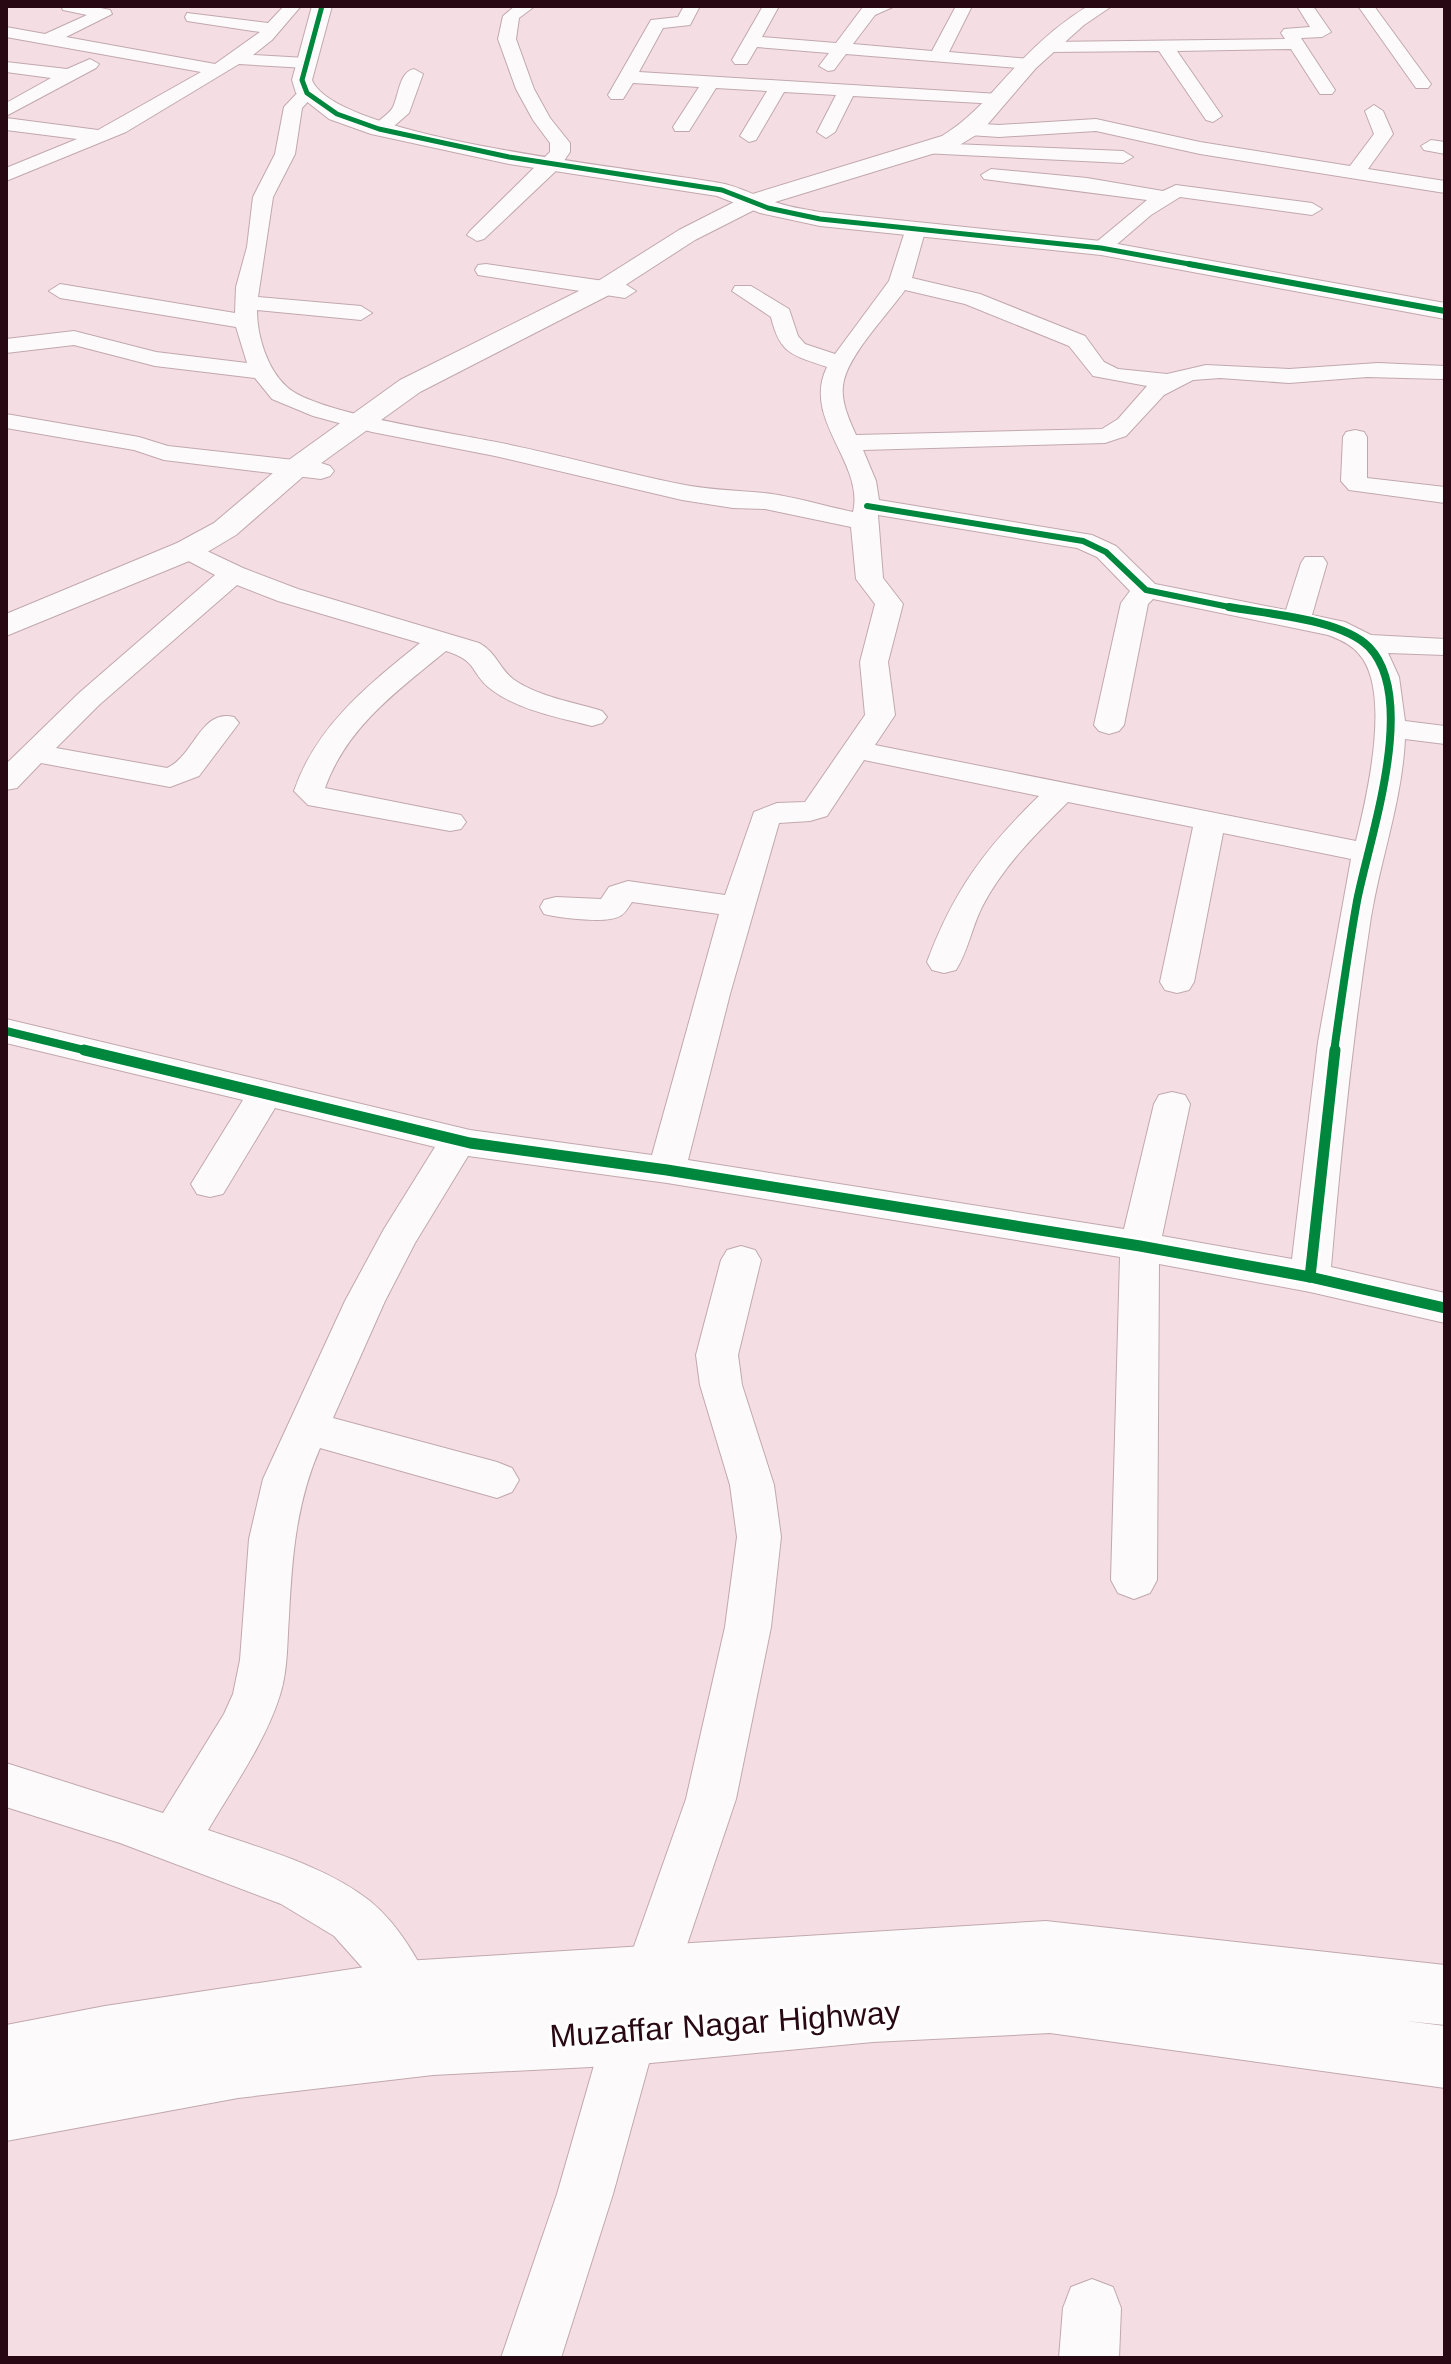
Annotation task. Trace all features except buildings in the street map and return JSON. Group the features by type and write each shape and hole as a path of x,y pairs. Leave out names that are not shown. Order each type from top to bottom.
{"main road":[{"path":"322,6 302,80 307,93 337,114 379,129 552,164 722,190 820,219 1101,248 1445,311"},
{"path":"6,626 247,536 308,469 370,424 706,239 761,204 808,190 815,183 930,149 969,129 1029,64 1077,21 1102,6"},
{"path":"6,642 91,610 195,554"},
{"name":"Muzaffar Nagar Highway","path":"6,2056 121,2034 405,1991 1046,1950 1445,1995"},
{"name":"Muzaffar Nagar Highway","path":"6,2109 238,2067 433,2044 630,2034 873,2012 1050,2003 1445,2057"}],"street":[{"path":"48,39 104,14 69,6"},
{"path":"6,175 150,111 236,59 272,29 293,6"},
{"path":"477,235 552,164 560,152 560,143 542,120 525,89 507,39 513,14 527,6"},
{"path":"615,98 657,24 684,21 692,6"},
{"path":"731,81 771,6"},
{"path":"812,88 869,11 887,6"},
{"path":"925,71 957,26 964,6"},
{"path":"1305,6 1322,32 1290,33 1326,90"},
{"path":"1366,6 1422,84"},
{"path":"193,17 272,29"},
{"path":"6,32 218,70"},
{"path":"750,41 841,48 925,71 999,99"},
{"path":"1048,47 1296,44"},
{"path":"1164,45 1213,116"},
{"path":"236,59 306,63"},
{"path":"6,110 90,64"},
{"path":"628,77 847,90 925,71 1029,64"},
{"path":"6,67 70,75"},
{"path":"379,129 397,118 414,74"},
{"path":"682,127 710,83"},
{"path":"749,136 779,85"},
{"path":"6,88 39,92"},
{"path":"826,132 847,90"},
{"path":"307,93 293,107 285,154 263,197 246,312 262,372 280,394 370,424 682,492 1083,541 1109,551 1138,585 1159,595 1335,628 1354,634 1367,643 1380,664 1389,704 1383,802 1358,899 1342,994 1310,1277"},
{"path":"1355,173 1384,134 1374,111"},
{"path":"6,124 99,136"},
{"path":"969,129 999,131 1096,125 1200,148 1445,187"},
{"path":"930,149 1123,157"},
{"path":"991,175 1087,184 1165,197"},
{"path":"1101,248 1165,197 1180,191 1312,209"},
{"path":"667,1170 695,1056 765,819 777,812 800,814 816,809 880,715 874,662 889,604 870,579 863,481 833,408 832,381 840,364 900,282 916,228"},
{"path":"486,270 614,290"},
{"path":"900,282 956,294 1064,335 1088,349 1094,366 1107,373 1167,381"},
{"path":"60,291 246,312 361,313"},
{"path":"743,291 781,314 787,338 797,349 840,364"},
{"path":"11,321 31,329 30,342"},
{"path":"6,346 74,338 155,359 262,372"},
{"path":"849,443 1105,436 1119,432 1157,386 1210,370 1283,376 1380,370 1442,372"},
{"path":"6,421 139,444 164,453 308,469"},
{"path":"1355,437 1354,481 1358,485 1445,495"},
{"path":"195,554 233,574 288,595 480,654 505,687 592,717"},
{"path":"1296,621 1314,563"},
{"path":"6,781 89,699 233,574"},
{"path":"1109,725 1135,603 1146,590"},
{"path":"441,641 373,697 344,728 322,761 309,791 319,798 450,822"},
{"path":"1367,643 1445,647"},
{"path":"34,753 170,778 188,770 224,723"},
{"path":"1389,728 1445,735"},
{"path":"857,750 1370,853"},
{"path":"944,962 967,904 986,874 1008,844 1062,790"},
{"path":"1177,982 1210,819"},
{"path":"556,907 610,909 621,894 628,891 737,907"},
{"path":"6,1031 459,1140 1140,1246 1310,1277 1445,1308"},
{"path":"210,1184 265,1094"},
{"path":"1134,1580 1140,1246 1172,1104"},
{"path":"174,1840 242,1728 257,1694 263,1660 271,1539 285,1479 365,1301 398,1239 459,1140"},
{"path":"531,2358 585,2194 630,2034 711,1799 756,1587 759,1537 752,1485 721,1385 717,1355 741,1260"},
{"path":"307,1428 497,1480"},
{"path":"6,1785 174,1840 298,1887 352,1919 386,1956 433,2044"}],"cycle path":[{"path":"322,6 302,80 307,93 337,114 379,129 509,157 722,190 768,208 820,219 1101,248 1445,311"},
{"path":"867,506 1083,541 1114,558 1146,590 1335,628 1360,640 1376,656 1389,705 1389,756 1357,903 1342,996 1310,1277"},
{"path":"6,1031 470,1143 667,1170 1140,1246 1310,1277 1445,1308"}]}
